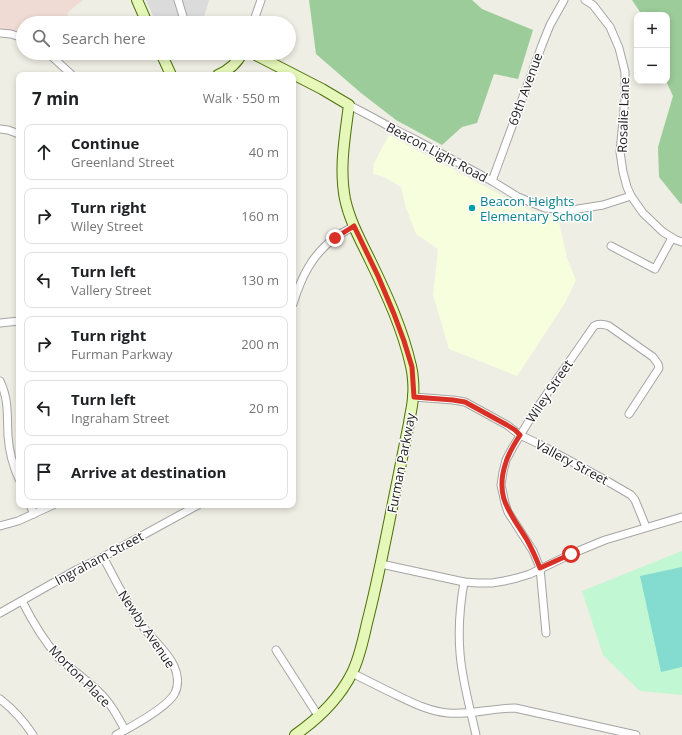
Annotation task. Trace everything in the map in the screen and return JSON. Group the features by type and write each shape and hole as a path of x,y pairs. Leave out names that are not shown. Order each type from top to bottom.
{"street":[{"path":"137,0 144,16"},
{"path":"178,0 183,16"},
{"path":"255,16 261,0"},
{"name":"69th Avenue","path":"492,181 542,45 550,25 564,0"},
{"name":"Rosalie Lane","path":"585,0 593,5 610,27 619,48 625,72 625,99 620,152 627,187 631,196 643,213 672,238 682,242"},
{"path":"0,33 16,36"},
{"path":"56,60 69,72"},
{"path":"164,60 170,72"},
{"path":"224,72 232,67 238,60"},
{"name":"Beacon Light Road","path":"266,60 290,72"},
{"name":"Beacon Light Road","path":"296,75 322,88 348,105 492,181 518,197 545,208 572,210 603,205 631,196"},
{"name":"Furman Parkway","path":"295,735 319,717 338,696 352,673 363,642 381,564 414,397 412,367 404,341 378,276 354,226 345,198 342,171 348,105"},
{"path":"0,129 16,133"},
{"path":"296,296 310,263 317,254 335,238 354,226"},
{"path":"611,246 655,269 672,238"},
{"path":"0,323 16,321"},
{"name":"Wiley Street","path":"546,633 540,568 533,551 508,512 503,496 501,485 506,460 537,408 594,326 597,324 609,326 652,357 658,364 659,368 629,414"},
{"path":"0,381 6,400 8,436 16,471"},
{"name":"Vallery Street","path":"414,397 465,402 507,425 520,435 608,481 631,495 635,500 646,527"},
{"path":"31,508 34,514"},
{"path":"0,526 18,521 47,508"},
{"name":"Ingraham Street","path":"0,613 76,570 103,557 193,508"},
{"path":"381,564 464,582 492,583 530,574 540,568 605,540 682,517"},
{"name":"Newby Avenue","path":"103,557 137,618 172,661 176,672 177,686 175,693 170,700 125,730"},
{"path":"464,582 460,614 460,654 476,735"},
{"name":"Morton Place","path":"22,601 37,628 52,648 60,658 101,693 118,717 125,730"},
{"path":"276,650 319,717"},
{"path":"352,673 426,709 448,713 461,713 499,708 515,708 605,732 636,735"},
{"path":"0,699 16,714 32,735"},
{"path":"116,735 125,730"}],"shaded area":[{"path":"0,0 83,0 68,12 67,16 16,16 16,32 0,30"},
{"path":"146,0 209,0 204,16 153,16"},
{"path":"389,135 531,211 558,218 567,258 576,280 565,303 517,376 449,349 433,295 438,249 416,234 405,205 401,187 384,177 373,174 374,163"},
{"path":"682,551 682,695 640,691 603,655 582,591"},
{"path":"682,567 682,667 661,672 640,576"}],"green space":[{"path":"309,0 472,0 482,9 533,30 518,79 494,74 477,123 462,127 442,145 396,120 361,93 316,54"},
{"path":"632,0 682,0 682,204 659,177 658,147 673,96 667,84 670,84 670,12 640,12"}],"place":[{"name":"Beacon Heights Elementary School","path":"472,208"}],"route":[{"path":"335,238 354,226 378,276 404,341 412,367 414,397 460,400 507,425 520,435 506,460 501,485 508,512 533,551 540,568 571,554"}]}
